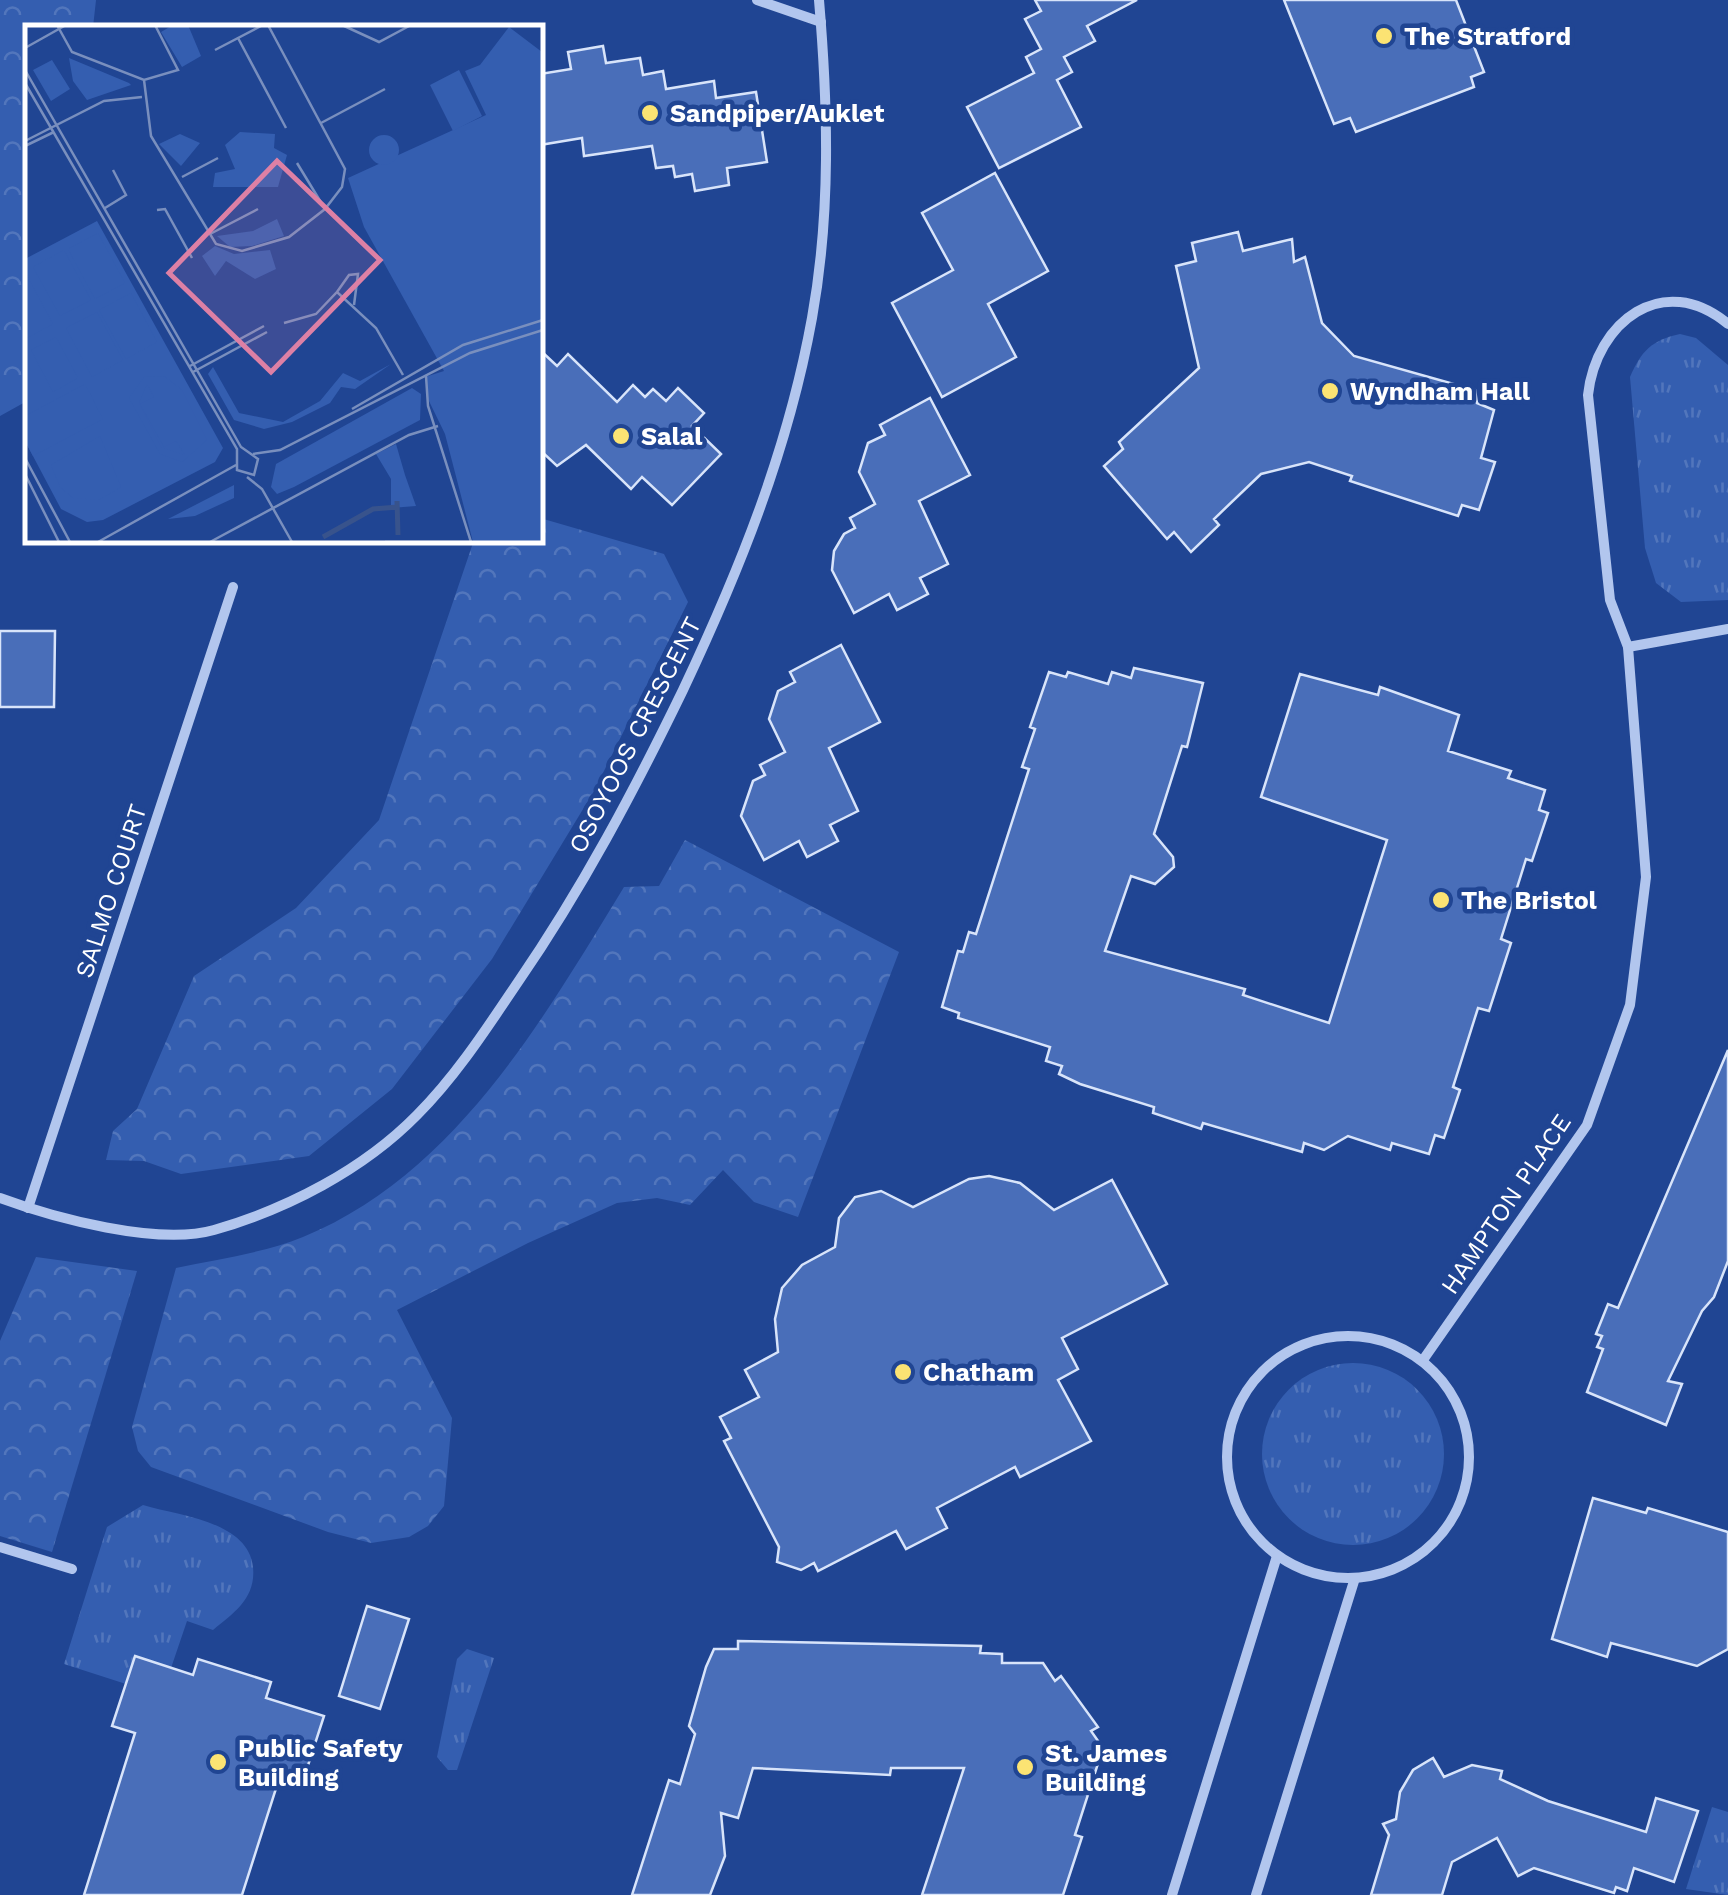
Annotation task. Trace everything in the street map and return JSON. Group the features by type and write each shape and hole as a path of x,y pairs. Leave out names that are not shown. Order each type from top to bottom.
{"street":[{"path":"757,0 821,22"},
{"name":"OSOYOOS CRESCENT","path":"0,1198 28,1208 165,1236 210,1231 325,1184 375,1152 448,1081 546,942 626,810 740,569 778,461 813,314 828,170 819,0"},
{"name":"HAMPTON PLACE","path":"1423,1360 1587,1125 1630,1005 1646,877 1628,648 1610,600 1588,395 1590,377 1600,349 1612,333 1642,309 1680,301 1696,304 1728,324"},
{"name":"SALMO COURT","path":"28,1208 233,587"},
{"path":"1628,648 1728,630"},
{"path":"1352,1335 1390,1342 1423,1360 1446,1384 1462,1414 1469,1448 1466,1486 1450,1521 1425,1550 1392,1570 1355,1578 1314,1573 1277,1556 1251,1530 1233,1498 1227,1462 1228,1433 1253,1381 1281,1355 1316,1340 1352,1335"},
{"path":"0,1547 72,1569"},
{"path":"1172,1895 1277,1556"},
{"path":"1256,1895 1355,1578"}],"green space":[{"path":"0,0 96,0 93,25 25,25 25,402 0,416"},
{"path":"1680,334 1696,338 1728,365 1728,600 1681,602 1656,583 1645,548 1630,377 1649,348"},
{"path":"542,519 664,554 688,602 594,791 492,959 392,1089 309,1156 181,1174 144,1161 106,1160 113,1131 137,1109 194,976 296,908 379,820 473,542 542,542"},
{"path":"685,840 899,952 798,1217 754,1202 723,1170 690,1205 657,1198 617,1203 397,1310 452,1418 444,1506 428,1526 409,1537 371,1543 328,1532 151,1467 138,1451 132,1427 176,1268 303,1237 357,1209 406,1175 490,1089 561,989 624,887 659,886"},
{"path":"36,1257 137,1271 52,1552 0,1536 0,1341"},
{"path":"1353,1363 1388,1370 1417,1390 1437,1419 1444,1454 1437,1489 1417,1518 1388,1538 1353,1545 1318,1538 1289,1518 1269,1489 1262,1454 1269,1419 1289,1390 1318,1370"},
{"path":"143,1505 210,1523 239,1539 248,1552 253,1578 242,1603 213,1630 187,1621 171,1668 126,1684 64,1664 107,1527"},
{"path":"467,1649 494,1658 457,1770 448,1770 437,1757 457,1659"},
{"path":"1712,1807 1728,1812 1728,1895 1686,1889"}],"building":[{"path":"1035,0 1137,0 1087,26 1095,41 1064,57 1072,72 1057,80 1081,127 999,168 967,107 1034,73 1026,57 1041,49 1025,19 1041,11"},
{"name":"The Stratford","path":"1284,0 1456,0 1484,72 1471,77 1474,87 1356,132 1350,118 1334,124"},
{"name":"Sandpiper/Auklet","path":"603,46 606,63 640,58 643,75 663,71 666,89 714,81 716,98 756,92 767,162 727,168 729,185 695,191 692,174 675,177 673,166 656,168 652,146 584,156 582,138 542,145 542,74 571,69 568,52"},
{"path":"995,173 1048,271 988,304 1016,357 942,397 892,303 953,270 922,213"},
{"name":"Wyndham Hall","path":"1238,232 1243,251 1292,239 1294,262 1305,257 1322,323 1354,356 1475,390 1477,403 1494,410 1481,458 1495,462 1479,510 1462,505 1458,516 1350,481 1352,476 1309,462 1261,474 1214,519 1219,525 1191,552 1174,532 1167,539 1104,466 1123,449 1119,442 1199,368 1176,266 1196,261 1192,243"},
{"name":"Salal","path":"542,352 557,366 568,354 617,402 633,385 645,397 653,389 666,401 678,388 704,413 692,426 721,454 672,505 642,477 631,489 586,445 557,466 542,452"},
{"path":"930,398 970,475 919,501 948,564 920,578 928,594 897,610 889,594 854,613 832,570 834,551 844,534 855,528 850,518 875,504 859,472 868,443 885,435 880,425"},
{"path":"0,631 55,631 54,707 0,707"},
{"path":"841,645 880,722 829,748 858,811 830,825 838,841 807,857 799,841 764,860 741,816 753,781 765,775 760,765 785,752 769,719 778,691 795,682 790,672"},
{"name":"The Bristol","path":"1134,668 1203,683 1187,747 1182,746 1154,834 1173,857 1174,867 1155,884 1131,876 1105,951 1245,989 1243,995 1329,1023 1387,840 1261,797 1300,674 1378,695 1380,687 1459,715 1448,751 1511,771 1508,778 1545,790 1539,810 1548,813 1532,861 1526,859 1501,939 1511,943 1489,1011 1478,1008 1453,1087 1460,1090 1444,1138 1435,1135 1429,1154 1392,1143 1390,1150 1348,1136 1324,1150 1304,1143 1302,1152 1203,1123 1201,1129 1153,1113 1154,1107 1080,1084 1059,1074 1062,1066 1046,1061 1050,1047 958,1018 959,1013 942,1007 958,951 963,952 969,932 976,934 1029,769 1022,767 1035,729 1030,727 1049,672 1066,677 1068,672 1108,684 1112,672 1131,678"},
{"path":"1728,1050 1728,1261 1714,1297 1702,1311 1668,1381 1682,1384 1666,1425 1587,1392 1603,1349 1597,1347 1602,1336 1596,1334 1608,1304 1618,1308"},
{"name":"Chatham","path":"989,1176 1020,1183 1054,1210 1112,1180 1167,1284 1062,1338 1078,1369 1058,1380 1091,1441 1020,1477 1015,1467 937,1508 947,1528 906,1549 896,1531 818,1571 814,1563 801,1570 777,1562 779,1547 724,1441 731,1438 720,1417 759,1397 745,1370 778,1352 775,1319 782,1288 802,1265 835,1247 839,1218 855,1197 881,1191 913,1207 969,1179"},
{"path":"1593,1498 1646,1513 1648,1508 1728,1532 1728,1649 1697,1666 1611,1643 1607,1657 1552,1639"},
{"path":"367,1606 409,1619 380,1709 339,1696"},
{"name":"St. James Building","path":"738,1641 981,1646 980,1653 1002,1654 1002,1663 1043,1663 1055,1681 1061,1676 1098,1727 1091,1731 1103,1748 1075,1835 1082,1837 1063,1895 922,1895 964,1768 891,1768 890,1775 753,1768 738,1818 721,1813 725,1856 710,1895 632,1895 669,1780 680,1784 695,1734 689,1726 706,1667 714,1649 738,1649"},
{"name":"Public Safety Building","path":"135,1656 193,1675 198,1659 271,1682 266,1698 324,1716 301,1787 279,1779 242,1895 84,1895 135,1733 112,1726"},
{"path":"1433,1758 1444,1777 1472,1765 1502,1771 1500,1779 1548,1801 1646,1832 1656,1798 1698,1811 1674,1882 1634,1868 1627,1891 1616,1887 1614,1893 1534,1868 1518,1876 1497,1838 1452,1862 1442,1895 1371,1895 1389,1835 1383,1824 1396,1819 1400,1792 1413,1770"}],"place":[{"name":"The Stratford","path":"1384,36"},
{"name":"Sandpiper/Auklet","path":"650,113"},
{"name":"Wyndham Hall","path":"1330,391"},
{"name":"Salal","path":"621,436"},
{"name":"The Bristol","path":"1441,900"},
{"name":"Chatham","path":"903,1372"},
{"name":"Public Safety Building","path":"218,1762"},
{"name":"St. James Building","path":"1025,1767"}]}
